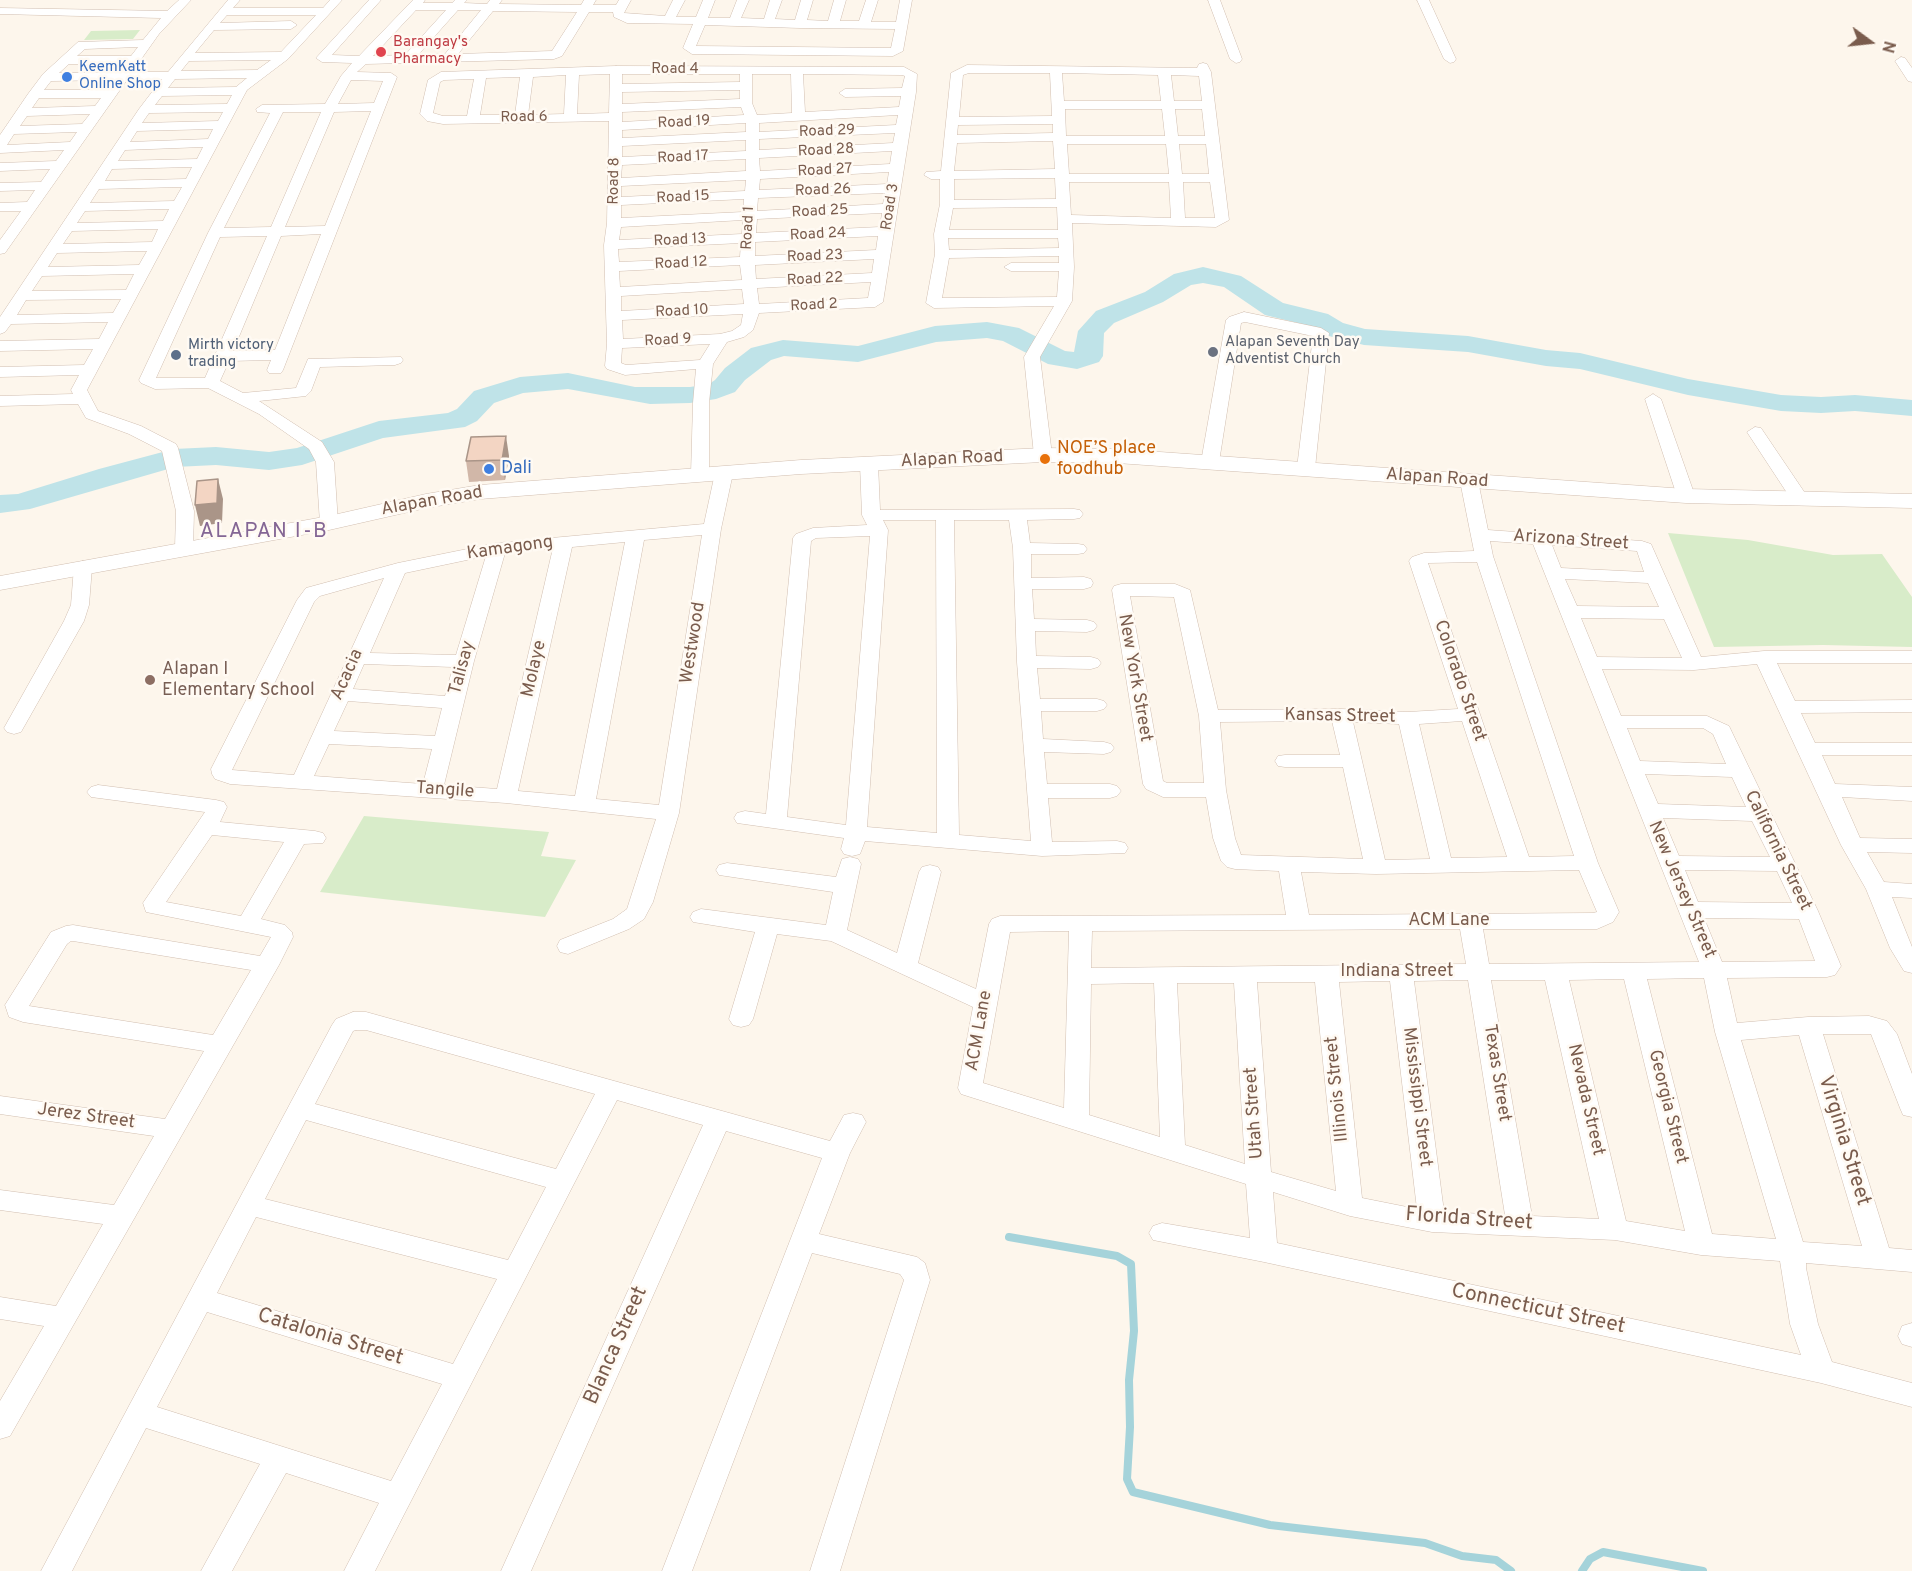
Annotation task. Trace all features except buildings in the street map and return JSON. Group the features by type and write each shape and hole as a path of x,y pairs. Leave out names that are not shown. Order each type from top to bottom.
{"street":[{"path":"2,11 16,0"},
{"path":"40,12 54,0"},
{"path":"83,13 97,0"},
{"path":"123,14 137,0"},
{"path":"0,250 58,165 147,43 186,0"},
{"path":"3,325 145,110 198,41 234,0"},
{"path":"375,0 322,58 363,60 554,55 558,53 588,4"},
{"path":"668,21 679,0"},
{"path":"704,37 700,21 709,0"},
{"path":"734,22 743,0"},
{"path":"768,23 776,0"},
{"path":"800,24 807,0"},
{"path":"833,24 840,0"},
{"path":"864,25 872,0"},
{"path":"898,39 704,37 689,48 708,51 893,52 897,51 906,0"},
{"path":"1214,0 1236,59"},
{"path":"1423,0 1450,59"},
{"path":"211,384 329,108 347,76 416,3 622,4 618,15 627,19 900,26"},
{"path":"409,58 458,4"},
{"path":"448,58 493,4"},
{"path":"224,12 331,5"},
{"path":"184,549 185,511 170,448 135,430 92,414 78,390 240,90 284,56 331,5"},
{"path":"2,11 171,15"},
{"path":"211,27 313,25"},
{"path":"276,40 299,40"},
{"path":"198,41 220,41"},
{"path":"0,147 47,77 82,45 147,43"},
{"path":"187,57 284,56"},
{"path":"65,60 135,60"},
{"path":"1900,61 1912,78"},
{"path":"1064,301 1032,303 1028,315 1023,316 941,315 934,303 942,254 941,234 947,204 947,174 957,73 967,69 1056,75 1093,87 1127,88 1167,105 1208,105"},
{"path":"941,234 1065,226 1216,223 1222,220 1204,69 1164,71 1127,88 1093,87 1058,105"},
{"name":"Road 4","path":"432,118 426,114 434,81 441,76 616,70 909,72"},
{"name":"Road 8","path":"616,70 615,201 611,245 614,267 613,366 616,369 705,364"},
{"name":"Road 1","path":"746,70 746,103 752,119 753,175 748,215 750,238 747,260 752,309"},
{"path":"797,70 799,116"},
{"path":"844,114 846,70"},
{"path":"570,117 573,71"},
{"path":"1164,71 1176,178 1178,222"},
{"path":"521,118 527,72"},
{"name":"Road 3","path":"875,302 910,92 909,72"},
{"path":"47,77 260,74"},
{"path":"473,119 481,74"},
{"path":"1043,455 1032,357 1064,301 1067,267 1056,75"},
{"path":"223,356 277,362 392,77 347,76"},
{"path":"616,88 746,86"},
{"path":"159,92 240,90"},
{"path":"845,93 910,92"},
{"path":"34,94 110,94"},
{"path":"616,117 746,103"},
{"path":"262,109 379,107"},
{"path":"145,110 230,108"},
{"path":"278,109 215,233 147,380 155,384 211,384 265,411 316,446 325,462 329,523"},
{"path":"23,111 98,110"},
{"path":"752,119 906,111"},
{"name":"Road 6","path":"432,118 616,117"},
{"name":"Road 19","path":"616,117 752,119"},
{"path":"952,121 1059,120"},
{"path":"134,127 222,125"},
{"path":"10,130 85,128"},
{"name":"Road 29","path":"615,142 904,129"},
{"path":"950,139 1212,140"},
{"path":"122,146 211,143"},
{"path":"0,147 73,146"},
{"name":"Road 28","path":"752,155 901,147"},
{"name":"Road 17","path":"615,161 752,155"},
{"path":"109,165 201,163"},
{"path":"0,167 58,165"},
{"name":"Road 27","path":"615,182 897,168"},
{"path":"931,175 1216,178"},
{"path":"96,185 190,183"},
{"path":"0,187 44,186"},
{"name":"Road 26","path":"751,194 894,188"},
{"name":"Road 15","path":"615,201 751,194"},
{"path":"947,204 1063,203"},
{"path":"82,207 178,205"},
{"path":"0,207 31,207"},
{"name":"Road 25","path":"614,223 891,208"},
{"path":"69,227 168,225"},
{"path":"0,228 16,228"},
{"path":"215,233 329,230"},
{"name":"Road 24","path":"750,238 887,231"},
{"name":"Road 13","path":"611,245 750,238"},
{"path":"55,249 156,246"},
{"path":"942,254 1067,252"},
{"name":"Road 23","path":"747,260 883,254"},
{"name":"Road 12","path":"614,267 747,260"},
{"path":"1011,267 1067,267"},
{"path":"39,272 144,269"},
{"name":"Road 22","path":"751,283 879,277"},
{"path":"614,292 751,283"},
{"path":"22,296 130,294"},
{"name":"Road 2","path":"752,309 875,302"},
{"path":"700,474 701,403 705,364 721,339 738,334 748,327 752,309"},
{"name":"Road 10","path":"613,316 752,309"},
{"path":"3,325 118,317"},
{"path":"1210,462 1234,320 1244,317 1321,333 1306,468"},
{"name":"Road 9","path":"615,344 721,339"},
{"path":"0,346 103,344"},
{"path":"241,398 300,393 314,363 394,360"},
{"path":"0,372 89,370"},
{"path":"0,401 83,399"},
{"path":"1653,399 1686,496"},
{"path":"1755,432 1800,499"},
{"name":"Alapan Road","path":"0,583 329,523 426,501 480,492 724,472 1043,455 1108,456 1306,468 1686,496 1912,501"},
{"path":"835,934 853,849 875,523 869,464"},
{"name":"Westwood","path":"568,946 621,924 636,914 642,902 668,813 712,529 724,472"},
{"name":"ACM Lane","path":"970,1088 1000,924 1596,921 1605,917 1608,912 1587,863 1482,545 1469,481"},
{"path":"776,822 802,538 813,533 875,523 945,516 1074,514"},
{"path":"1017,515 1022,548 1026,662 1042,849"},
{"path":"945,516 948,841"},
{"name":"Kamagong","path":"222,774 221,769 295,621 313,592 398,568 497,548 712,529"},
{"path":"584,804 636,534"},
{"name":"Arizona Street","path":"1482,545 1539,539 1642,546 1645,548 1655,578 1694,664"},
{"name":"New Jersey Street","path":"1539,539 1555,573 1568,612 1614,722 1648,812 1714,970 1727,1032 1793,1251 1793,1268 1804,1324 1821,1371"},
{"name":"Molaye","path":"506,796 564,542"},
{"name":"Colorado Street","path":"1482,545 1418,561 1520,864"},
{"name":"Talisay","path":"432,790 464,661 497,548"},
{"path":"1022,548 1078,549"},
{"path":"14,728 74,621 80,605 83,567"},
{"name":"Acacia","path":"301,782 398,568"},
{"path":"1555,573 1655,578"},
{"path":"1022,584 1084,583"},
{"name":"New York Street","path":"1215,790 1163,790 1153,784 1121,590 1176,590 1184,594 1209,716 1215,790 1229,856 1235,862 1247,864 1288,865"},
{"path":"1568,612 1671,613"},
{"path":"1024,625 1087,626"},
{"path":"1589,663 1694,664 1764,657 1912,657"},
{"path":"1764,657 1852,845 1877,889 1908,954"},
{"path":"356,658 464,661"},
{"path":"1026,662 1091,663"},
{"path":"340,694 453,703"},
{"path":"1030,705 1096,705"},
{"path":"1789,707 1912,706"},
{"path":"1341,715 1376,867"},
{"name":"Kansas Street","path":"1209,716 1341,715 1408,718 1470,715"},
{"path":"1408,718 1442,865"},
{"name":"California Street","path":"1614,722 1707,722 1722,730 1759,814 1807,911 1829,966 1827,969 1714,970"},
{"path":"321,737 443,743"},
{"path":"1033,745 1104,748"},
{"path":"1808,749 1912,749"},
{"path":"1285,761 1351,761"},
{"path":"1631,767 1739,771"},
{"name":"Tangile","path":"222,774 230,777 506,796 668,813"},
{"path":"1828,790 1912,794"},
{"path":"1037,791 1110,791"},
{"path":"1,1424 282,937 281,932 247,924 154,907 154,903 206,828 216,807 98,792"},
{"path":"1648,812 1759,814"},
{"path":"745,818 776,822 853,849 948,841 1042,849 1117,848"},
{"path":"206,828 307,837 247,924"},
{"path":"1852,845 1912,846"},
{"path":"1299,922 1288,865 1376,867 1587,863"},
{"path":"1670,863 1783,864"},
{"path":"727,870 845,886"},
{"path":"905,967 930,872"},
{"path":"1877,889 1912,891"},
{"path":"1688,910 1807,911"},
{"path":"701,917 835,934 985,1003"},
{"name":"Texas Street","path":"1470,921 1520,1224"},
{"path":"1076,1121 1081,924"},
{"path":"741,1019 768,926"},
{"path":"220,1045 23,1014 17,1011 17,1005 59,938 66,934 74,933 267,965"},
{"name":"Georgia Street","path":"1633,970 1701,1244"},
{"name":"Indiana Street","path":"1080,975 1714,970"},
{"name":"Nevada Street","path":"1555,971 1615,1230"},
{"name":"Illinois Street","path":"1326,972 1350,1206"},
{"name":"Mississippi Street","path":"1401,972 1432,1222"},
{"name":"Utah Street","path":"1245,974 1264,1251"},
{"path":"1164,975 1173,1151"},
{"path":"56,1571 344,1025 353,1021 366,1021 837,1153"},
{"path":"1727,1032 1808,1026 1869,1025 1879,1027 1885,1034 1912,1108"},
{"name":"Virginia Street","path":"1808,1026 1878,1256"},
{"name":"Florida Street","path":"970,1088 1350,1206 1432,1222 1520,1224 1615,1230 1701,1244 1878,1256 1912,1261"},
{"path":"359,1571 610,1090"},
{"name":"Jerez Street","path":"0,1105 172,1129"},
{"path":"300,1109 562,1181"},
{"name":"Blanca Street","path":"516,1571 718,1120"},
{"path":"677,1571 837,1153 853,1122"},
{"path":"0,1200 122,1216"},
{"path":"249,1205 515,1273"},
{"name":"Connecticut Street","path":"1162,1233 1264,1251 1821,1371 1912,1395"},
{"path":"804,1241 908,1265 916,1271 917,1280 825,1571"},
{"name":"Catalonia Street","path":"200,1299 460,1378"},
{"path":"0,1308 63,1318"},
{"path":"139,1413 398,1496"},
{"path":"216,1571 279,1457"}],"green space":[{"path":"140,30 133,39 84,40 91,31"},
{"path":"1668,533 1748,540 1833,555 1882,554 1912,597 1912,647 1823,645 1714,647"},
{"path":"364,816 549,832 541,856 576,860 545,917 320,892"}],"waterway":[{"path":"0,504 19,503 174,458 216,456 269,461 302,456 379,430 455,421 467,415 484,397 520,385 568,381 650,396 690,395 716,391 725,386 735,374 761,354 783,348 858,354 935,334 987,330 1010,334 1058,358 1077,361 1089,356 1091,331 1105,317 1154,297 1183,279 1203,275 1232,281 1274,309 1319,320 1334,329 1364,337 1468,344 1546,358 1580,361 1688,387 1781,403 1821,405 1855,403 1912,408"},
{"path":"1009,1237 1117,1256 1131,1264 1134,1331 1129,1380 1130,1427 1127,1479 1133,1492 1270,1525 1425,1543 1462,1556 1496,1560 1511,1571"},
{"path":"1582,1571 1590,1559 1603,1552 1703,1571"}],"place":[{"name":"Barangay's Pharmacy","path":"381,52"},
{"name":"KeemKatt Online Shop","path":"67,77"},
{"name":"Alapan Seventh Day Adventist Church","path":"1213,352"},
{"name":"Mirth victory trading","path":"176,355"},
{"name":"NOE’S place foodhub","path":"1045,459"},
{"name":"Dali","path":"489,469"},
{"name":"Alapan I Elementary School","path":"150,680"}],"district":[{"name":"ALAPAN I-B","path":"264,533"}]}
